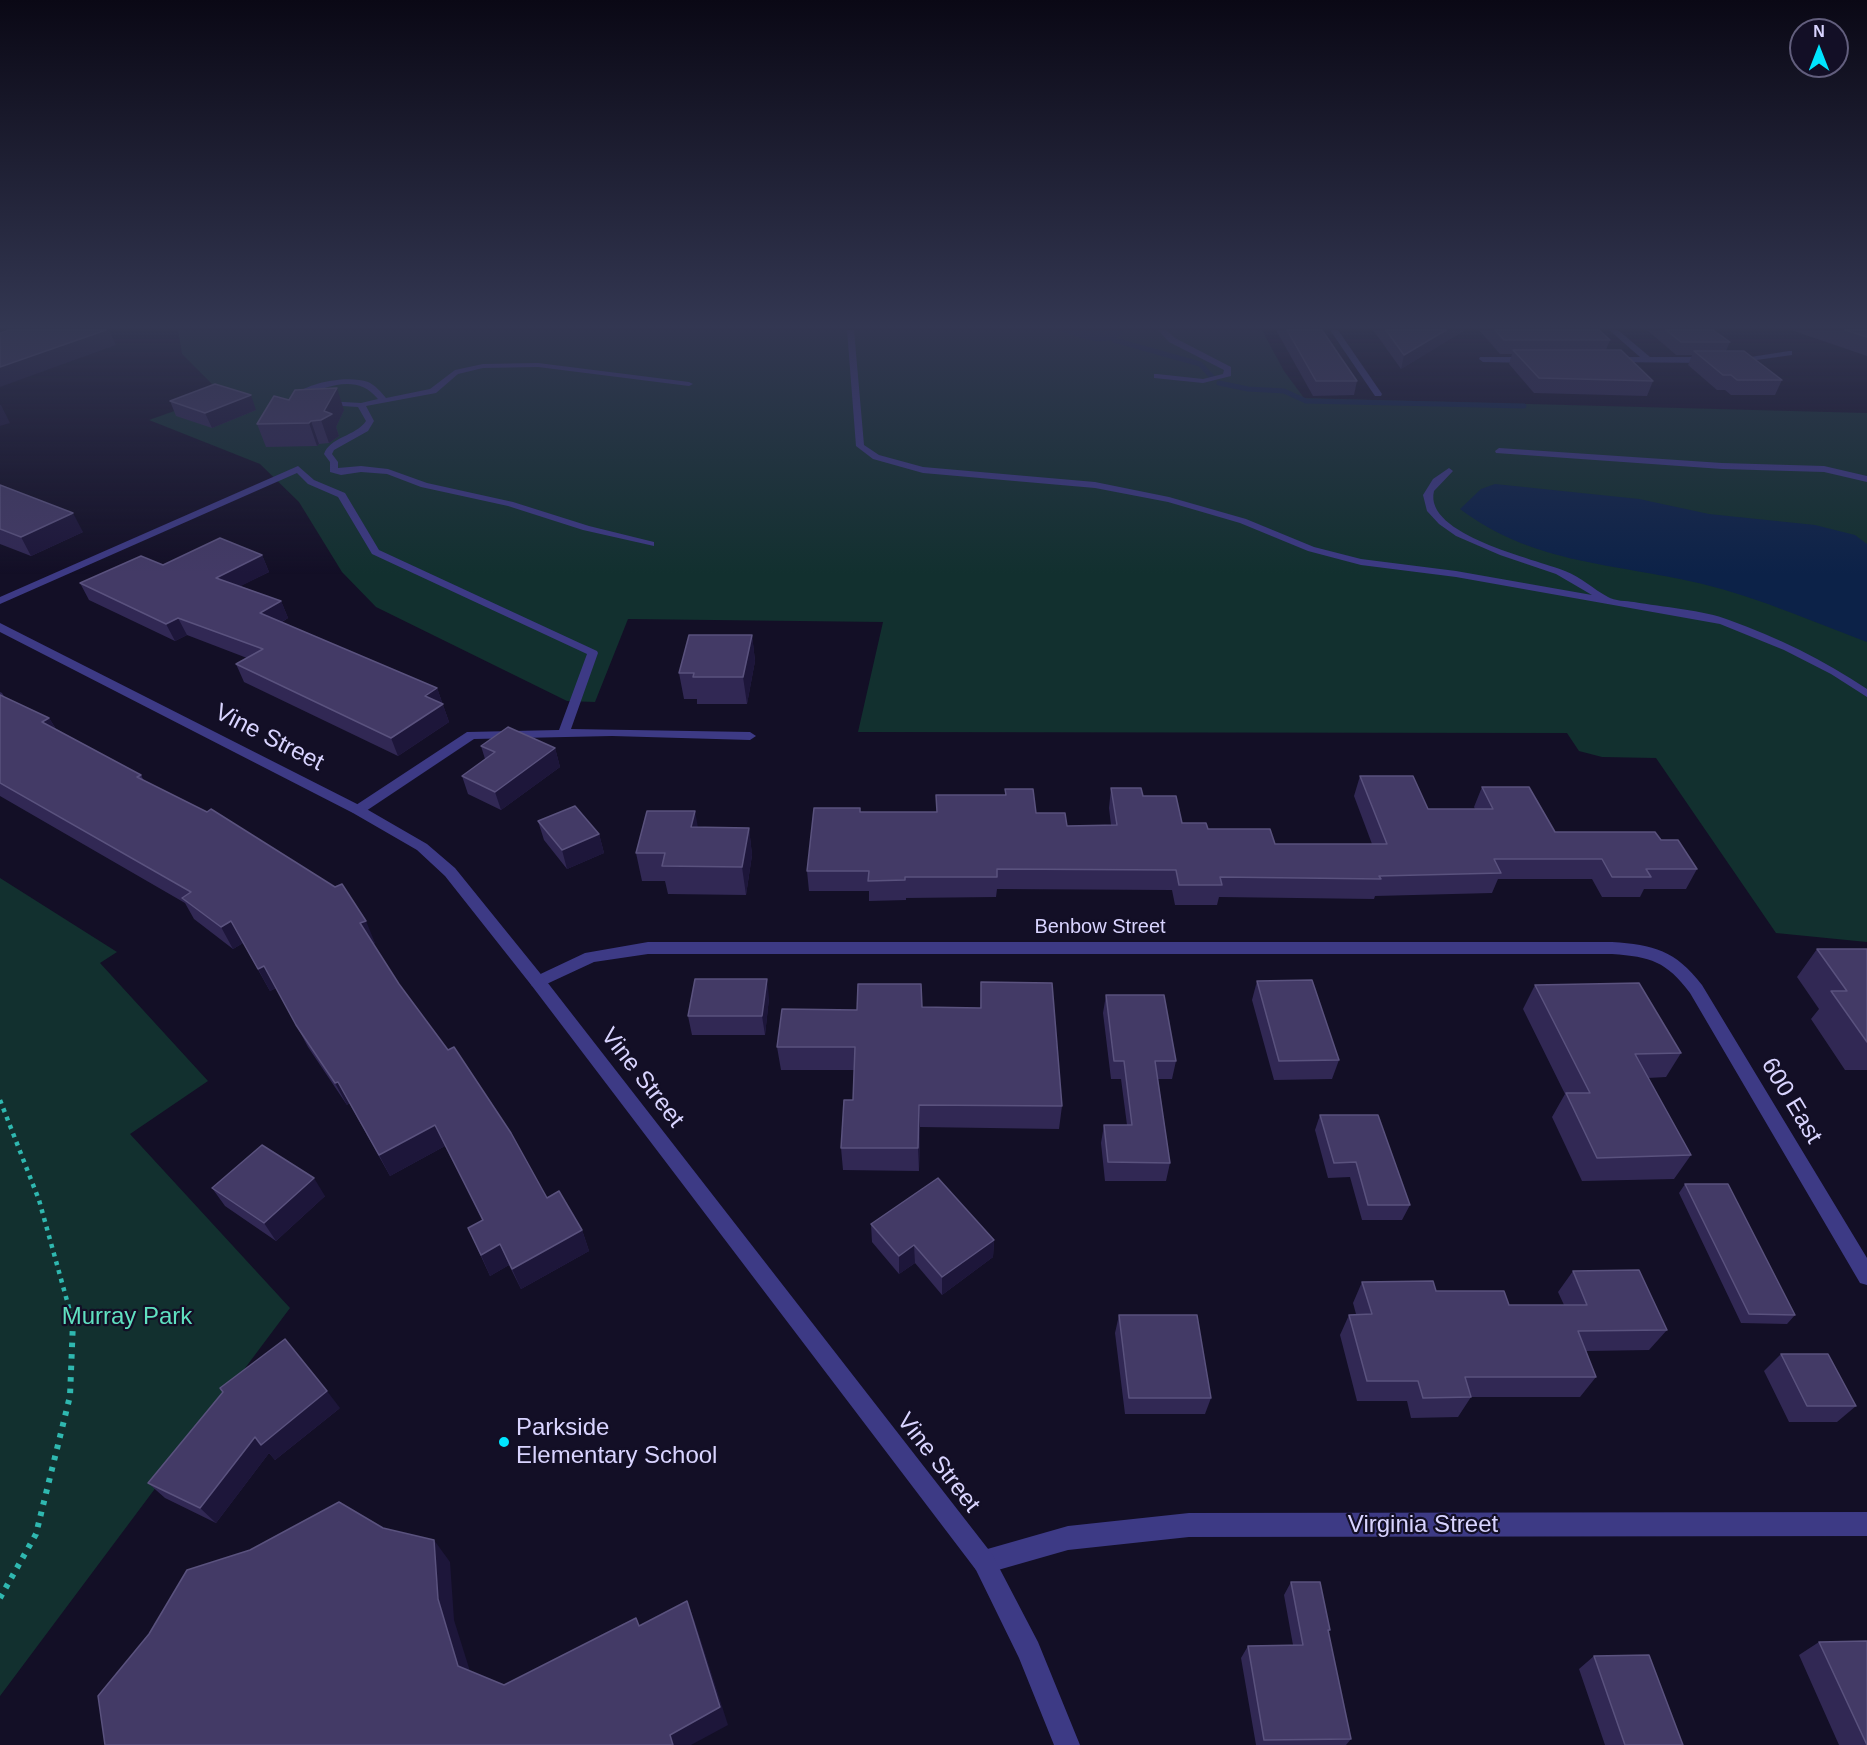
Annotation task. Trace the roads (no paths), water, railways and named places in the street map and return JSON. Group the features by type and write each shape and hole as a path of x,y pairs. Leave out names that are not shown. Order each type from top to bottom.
{"street":[{"name":"Vine Street","path":"0,627 358,810 422,847 450,872 538,982 984,1562 1029,1651 1067,1745"},
{"name":"Benbow Street","path":"538,982 600,954 667,947 1612,948 1666,957"},
{"name":"600 East","path":"1666,957 1696,988 1867,1276"},
{"name":"Virginia Street","path":"984,1562 1068,1538 1189,1525 1867,1524"}],"lane":[{"path":"365,411 370,421 365,429 330,449 328,454 334,462 333,470 341,472 360,469 388,472 424,485 510,504 586,528 651,544"},
{"path":"857,411 860,446 876,457 905,466 951,474 1095,484 1169,500 1243,521 1311,549 1361,562 1456,574 1723,621 1788,648 1835,672 1867,694"},
{"path":"1499,451 1722,466 1824,469 1867,479"},
{"path":"0,601 298,469 310,482 342,495 375,552 592,653 564,733"},
{"path":"1449,471 1434,483 1428,494 1430,507 1436,517 1453,531 1562,573 1608,601"},
{"path":"358,810 471,735 564,733 750,736"}],"water":[{"path":"1495,484 1639,499 1709,514 1815,525 1855,535 1867,544 1867,642 1779,608 1712,586 1570,558 1514,540 1487,527 1460,509 1481,489"}],"place":[{"name":"Parkside Elementary School","path":"504,1442"}],"park label":[{"name":"Murray Park","path":"127,1317"}]}
